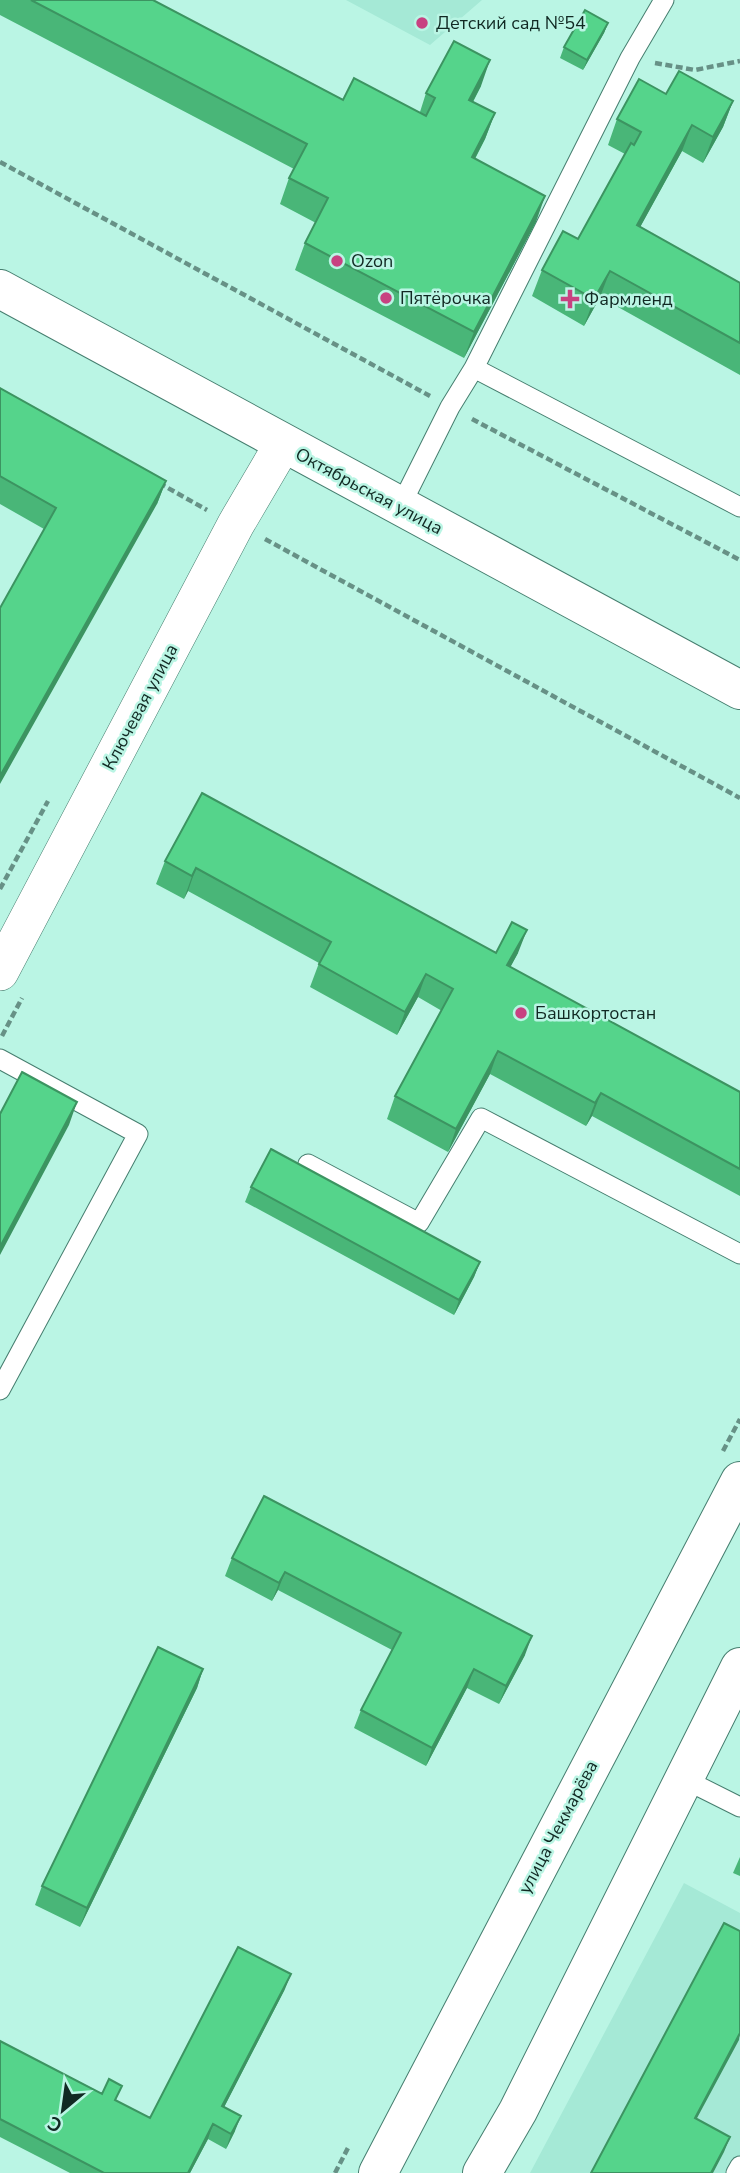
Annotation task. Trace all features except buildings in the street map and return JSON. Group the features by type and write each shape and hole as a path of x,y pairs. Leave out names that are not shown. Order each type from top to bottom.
{"main road":[{"name":"Октябрьская улица","path":"0,289 740,690"},
{"name":"улица Чекмарёва","path":"378,2173 735,1502"},
{"path":"482,2173 518,2112 740,1667"}],"street":[{"name":"Ключевая улица","path":"0,972 236,524 283,444"}],"lane":[{"path":"400,507 450,407 474,368 630,58 664,0"},
{"path":"474,368 740,507"},
{"path":"0,1059 138,1135 0,1390"},
{"path":"308,1164 419,1223 481,1118 740,1254"},
{"path":"684,1779 740,1807"},
{"path":"736,2173 740,2166"}],"path":[{"path":"630,58 695,70 740,61"},
{"path":"0,162 450,407 740,560"},
{"path":"159,483 740,798"}],"shaded area":[{"name":"Детский сад №54","path":"346,0 482,0 430,45"},
{"path":"684,1883 740,1913 740,2173 530,2173"}],"place":[{"name":"Детский сад №54","path":"422,23"},
{"name":"Ozon","path":"337,261"},
{"name":"Пятёрочка","path":"386,298"},
{"name":"Фармленд","path":"570,299"},
{"name":"Башкортостан","path":"521,1013"}]}
